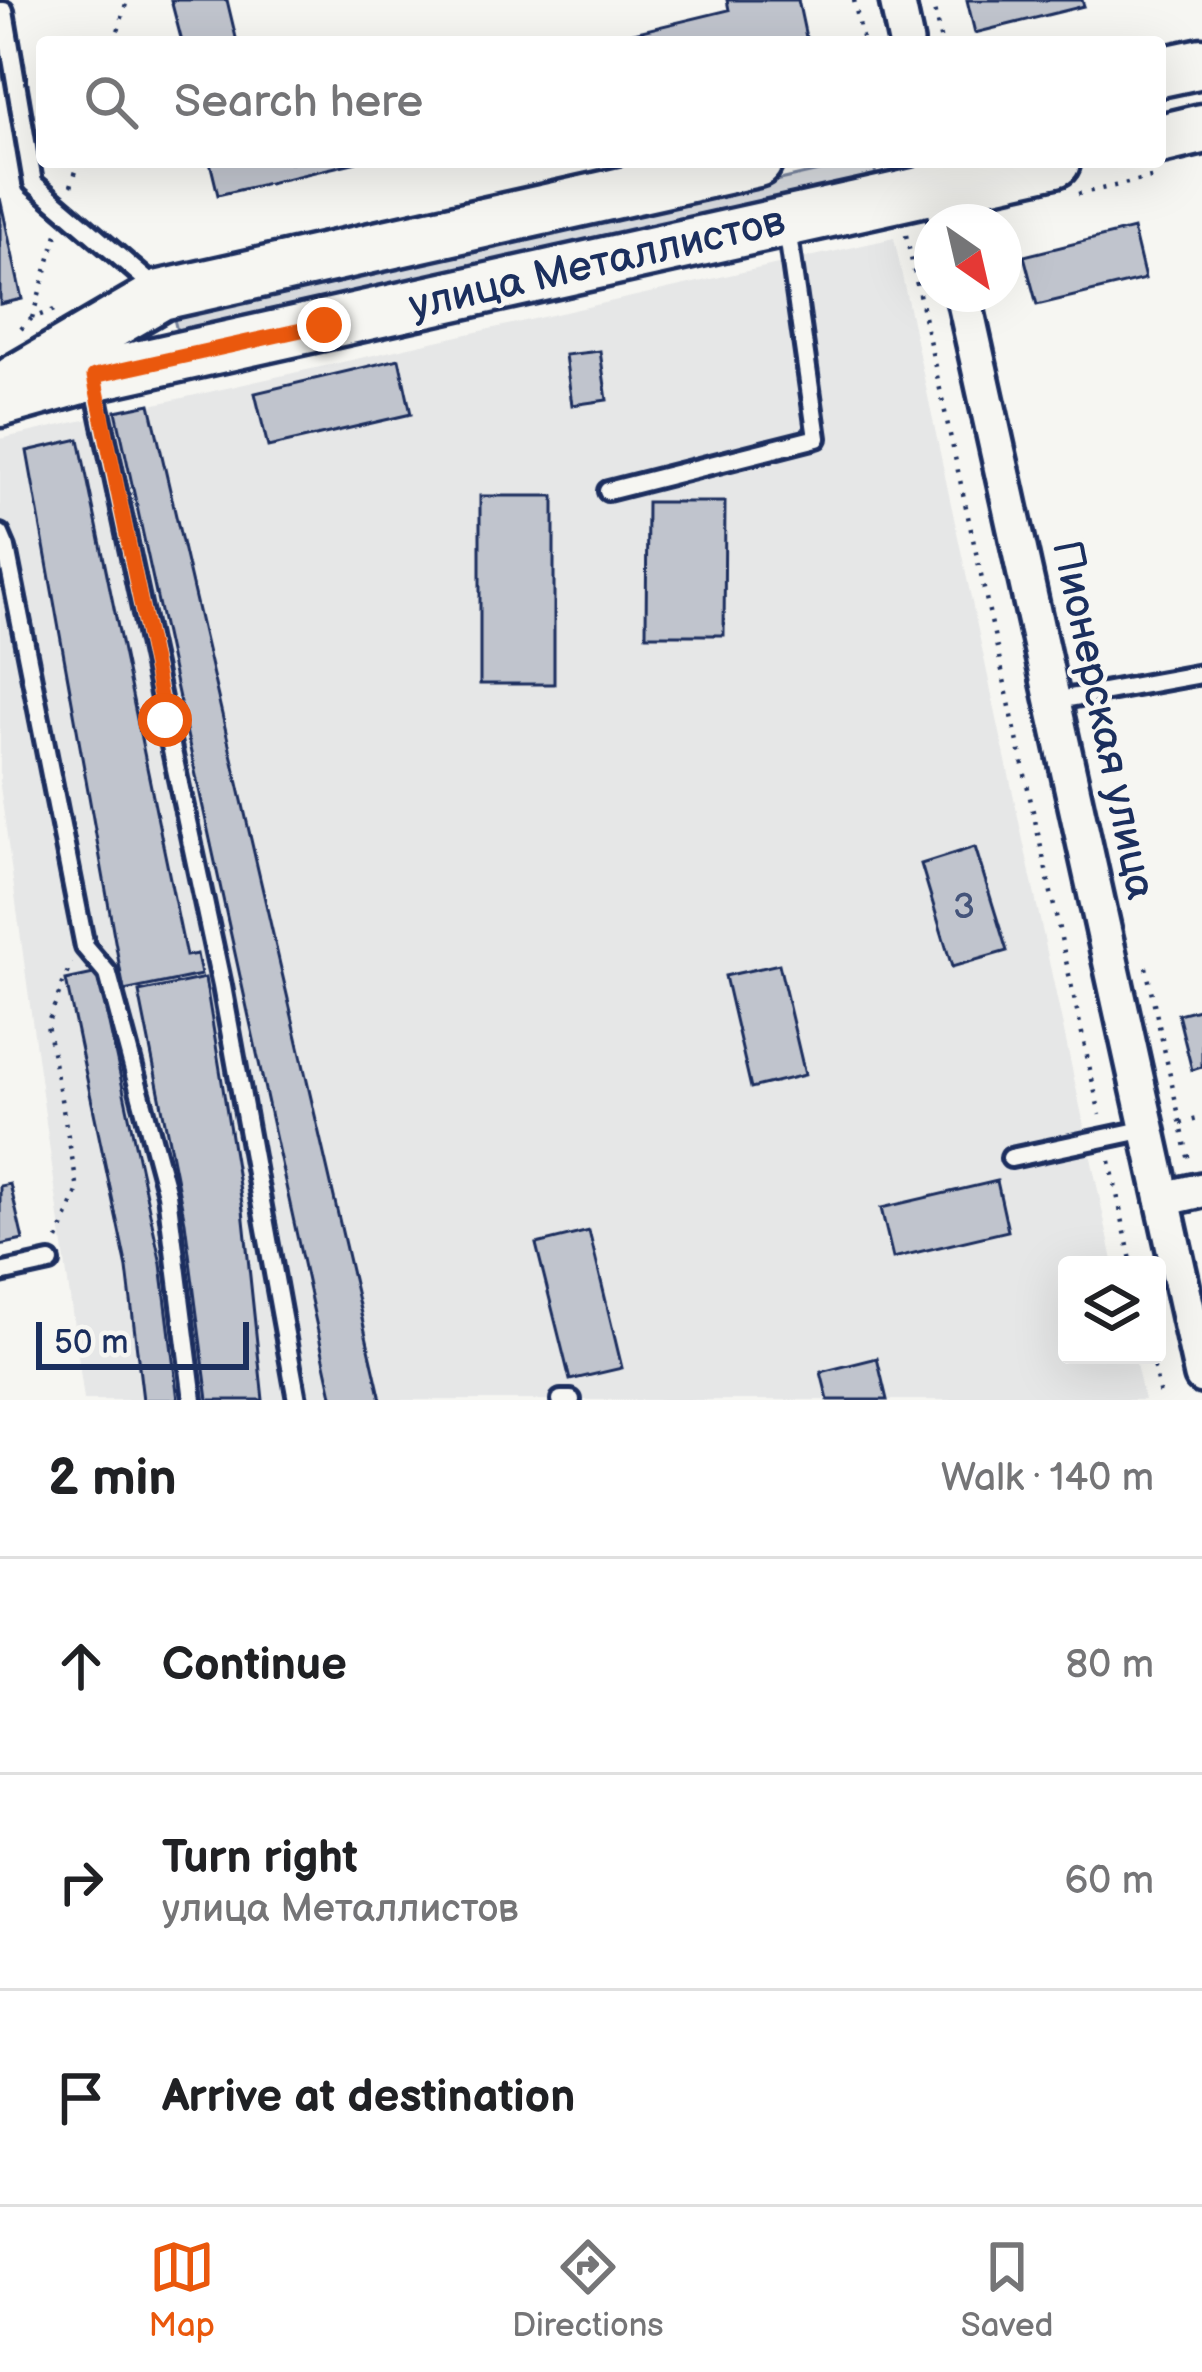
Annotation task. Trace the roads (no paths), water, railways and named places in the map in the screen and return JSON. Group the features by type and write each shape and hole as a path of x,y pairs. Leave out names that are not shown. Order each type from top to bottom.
{"street":[{"path":"897,0 906,36"},
{"path":"1166,71 1202,63"},
{"path":"1166,152 1202,129"},
{"name":"улица Металлистов","path":"0,389 161,295 731,168"},
{"name":"улица Металлистов","path":"0,402 94,376 785,222 940,191 1062,179"},
{"name":"Пионерская улица","path":"967,312 1053,701 1164,1126 1163,1198 1202,1376"},
{"path":"1163,1198 1202,1190"}],"lane":[{"path":"0,11 4,11 33,183 148,278 161,295"},
{"path":"608,491 817,438 794,257 785,222"},
{"path":"94,376 222,986 297,1400"},
{"path":"0,534 85,947 108,974 167,1193 193,1400"},
{"path":"1053,701 1202,674"},
{"path":"1011,1158 1164,1126"},
{"path":"0,1273 50,1262"},
{"path":"561,1400 571,1400"}]}
